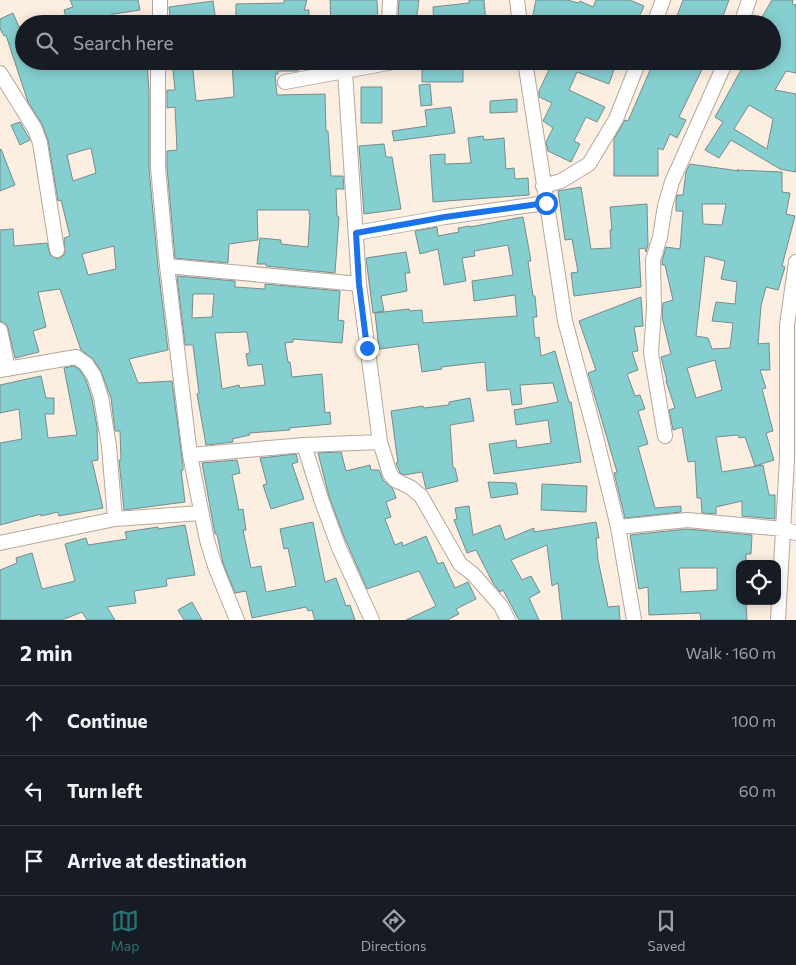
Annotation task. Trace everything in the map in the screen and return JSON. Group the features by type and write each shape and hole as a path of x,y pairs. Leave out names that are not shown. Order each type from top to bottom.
{"street":[{"path":"160,0 160,15"},
{"path":"389,15 390,0"},
{"path":"517,0 519,15"},
{"path":"657,15 663,0"},
{"path":"744,15 749,0"},
{"path":"158,70 157,149 167,266 190,456 206,540 238,620"},
{"path":"285,82 354,70"},
{"path":"526,70 565,321 618,527 634,620"},
{"path":"544,186 561,181 589,164 616,120 635,70"},
{"path":"664,436 651,353 654,309 653,260 672,182 722,70"},
{"path":"345,72 359,284 380,442 390,474 395,480 410,487 421,496 460,564 473,574 501,606 508,620"},
{"path":"0,73 35,128 40,143 57,250"},
{"path":"356,233 445,217 546,203"},
{"path":"778,620 790,531 787,459 787,325 796,262"},
{"path":"167,266 359,284"},
{"path":"0,330 4,370 76,357 86,364 94,376 101,397 109,446 115,519"},
{"path":"190,456 304,445 380,442"},
{"path":"304,445 339,548 372,620"},
{"path":"0,543 115,519 202,513"},
{"path":"618,527 687,520 790,531"}],"building":[{"path":"70,0 138,0 140,10 111,15 65,15 64,10 73,7"},
{"path":"284,0 307,0 304,10 309,10 309,15 236,15 236,4 284,3"},
{"path":"330,0 377,0 378,15 331,15"},
{"path":"399,0 419,0 417,15 398,15"},
{"path":"469,0 484,0 485,15 433,15 433,7 469,3"},
{"path":"536,0 567,0 579,3 580,1 593,7 596,0 630,0 644,6 640,15 533,15"},
{"path":"683,0 729,0 723,15 677,15"},
{"path":"772,0 793,0 792,4 796,5 796,73 786,71 775,90 796,94 796,172 780,169 731,140 719,158 705,150 723,122 715,117 741,70 781,70 781,15 763,15","holes":["749,105 773,119 767,149 734,129"]},
{"path":"213,1 215,15 170,15 169,7"},
{"path":"13,13 15,18 15,62 6,35 4,36 0,29 0,19"},
{"path":"17,70 148,70 149,168 168,350 129,359 138,383 172,381 183,466 183,470 181,470 185,502 124,510 119,460 121,460 120,431 115,431 111,398 101,371 93,359 81,350 60,289 38,292 46,327 33,331 39,352 15,358 8,328 6,324 0,321 0,230 13,229 14,246 47,243 50,255 58,259 65,253 64,238 70,236 61,200 58,201 48,140 42,124 28,102","holes":["91,148 96,173 73,181 67,155","114,246 116,269 88,275 82,254"]},
{"path":"173,70 193,70 196,101 234,97 232,70 298,70 278,71 278,74 275,74 277,95 325,94 326,131 328,131 331,176 343,176 344,189 336,189 337,216 339,217 335,273 257,264 260,238 281,240 281,244 308,247 309,210 257,210 258,240 229,244 228,263 175,258 167,151 177,150 175,107 167,108 167,90 175,90"},
{"path":"422,70 463,70 463,82 422,82"},
{"path":"549,70 614,70 609,84 577,72 569,90 605,107 597,122 586,117 574,141 580,144 571,162 548,151 546,142 553,128 543,121 552,103 539,97 539,91"},
{"path":"650,70 702,70 679,117 686,120 677,138 670,134 663,150 658,148 658,176 614,176 614,139 625,120 628,121"},
{"path":"430,84 432,105 421,106 419,85"},
{"path":"361,87 382,87 382,123 361,123"},
{"path":"517,99 517,112 490,113 490,101"},
{"path":"451,107 455,133 394,141 392,131 427,126 425,110"},
{"path":"20,122 30,140 20,145 11,125"},
{"path":"483,136 484,140 504,138 506,169 514,168 515,179 528,178 529,195 433,202 430,155 445,154 445,164 471,163 468,138"},
{"path":"384,144 386,157 392,157 401,209 364,214 359,146"},
{"path":"0,150 15,185 0,191"},
{"path":"690,164 739,171 737,170 782,172 782,192 790,193 786,214 795,216 782,266 785,267 778,290 766,287 761,306 758,344 769,343 770,370 760,370 766,388 762,389 773,431 766,433 774,460 755,466 745,437 739,438 738,435 716,437 722,472 763,465 769,495 775,495 775,519 742,516 742,501 716,507 716,514 702,513 701,498 697,498 695,461 688,462 682,427 673,430 669,410 675,408 666,381 661,357 671,354 662,317 663,303 673,300 665,265 662,265 662,261 666,247 680,249 683,211 676,211 676,200 677,195 683,195 686,172","holes":["702,204 726,204 722,225 703,224","705,256 725,261 721,279 737,282 735,304 716,302 712,321 733,323 730,348 712,349 708,338 696,336","715,360 722,390 696,398 687,368"]},
{"path":"581,187 591,249 611,248 610,207 647,204 648,245 646,252 645,248 639,249 641,287 574,296 571,273 578,272 572,239 565,240 558,191"},
{"path":"523,217 531,261 528,261 533,296 535,296 537,317 533,317 535,338 539,337 541,356 555,351 569,402 571,402 581,462 494,474 489,444 516,440 517,448 551,443 548,420 516,425 514,410 558,402 553,383 520,385 522,404 512,405 510,389 487,391 485,362 441,367 442,369 422,372 418,344 379,349 375,313 409,309 410,311 422,310 423,323 517,316 515,295 474,301 472,281 513,275 508,245 474,251 475,256 462,258 466,281 444,285 438,249 420,254 415,231 437,227 438,236 459,232 458,228"},
{"path":"406,252 410,273 405,273 407,291 381,296 384,311 373,313 366,258"},
{"path":"177,276 235,281 235,287 265,289 265,284 340,291 338,320 344,321 342,343 293,339 293,342 285,343 292,377 322,374 325,413 330,412 331,424 249,433 250,435 232,439 233,442 206,445 197,394 199,393 193,345 185,345","holes":["193,294 214,294 212,317 192,318","247,332 250,353 246,354 248,366 262,364 265,385 240,388 239,385 222,389 215,333"]},
{"path":"641,297 643,326 634,327 638,351 632,352 638,370 627,374 635,396 640,395 645,409 638,411 648,444 638,447 655,508 681,506 681,512 625,518 614,473 617,472 588,373 596,370 579,321"},
{"path":"74,366 80,370 86,380 92,399 97,427 98,460 92,461 103,508 59,516 58,512 41,516 41,514 0,525 0,443 22,439 19,409 0,413 0,385 41,376 46,398 54,398 54,414 45,414 48,438 77,435 64,368"},
{"path":"470,398 474,421 450,425 453,468 455,468 458,481 426,489 422,472 404,475 400,473 396,463 398,463 391,411 423,406 424,408 449,405 449,402"},
{"path":"341,452 346,471 370,465 371,470 379,470 383,480 393,489 396,498 386,502 391,517 385,519 395,545 402,542 403,546 426,536 438,564 443,562 455,588 468,582 476,599 456,609 459,614 447,620 406,620 436,606 419,571 367,589 329,496 318,453"},
{"path":"296,454 298,462 292,464 304,499 271,509 263,485 267,484 260,458"},
{"path":"237,460 240,473 232,475 239,510 243,509 246,530 243,530 251,568 261,566 266,592 296,586 288,548 284,549 280,529 313,522 325,582 336,578 346,606 350,605 355,620 315,620 312,610 308,611 306,607 252,618 246,591 235,593 223,563 217,534 215,534 202,463"},
{"path":"488,482 516,483 518,494 491,498"},
{"path":"542,484 587,486 586,512 541,510"},
{"path":"469,506 473,535 500,525 505,540 534,528 534,532 596,522 599,538 596,538 598,560 608,607 619,606 620,620 562,620 558,583 552,586 547,545 511,560 522,580 531,576 540,592 529,598 539,620 519,620 503,590 500,592 493,583 476,550 467,553 454,520 457,519 455,508"},
{"path":"185,525 195,575 166,579 167,586 134,591 136,603 107,607 115,620 87,620 82,612 62,620 0,620 0,570 17,563 16,558 32,553 42,589 75,581 65,544 86,538 88,545 127,539 125,532"},
{"path":"687,529 752,535 751,554 746,554 746,560 736,560 736,605 746,605 747,620 701,620 700,613 649,615 648,587 639,589 630,535","holes":["679,568 717,568 717,590 681,592"]},
{"path":"192,602 202,620 184,620 178,610"}],"route":[{"path":"367,348 359,284 356,233 445,217 546,203"}]}
